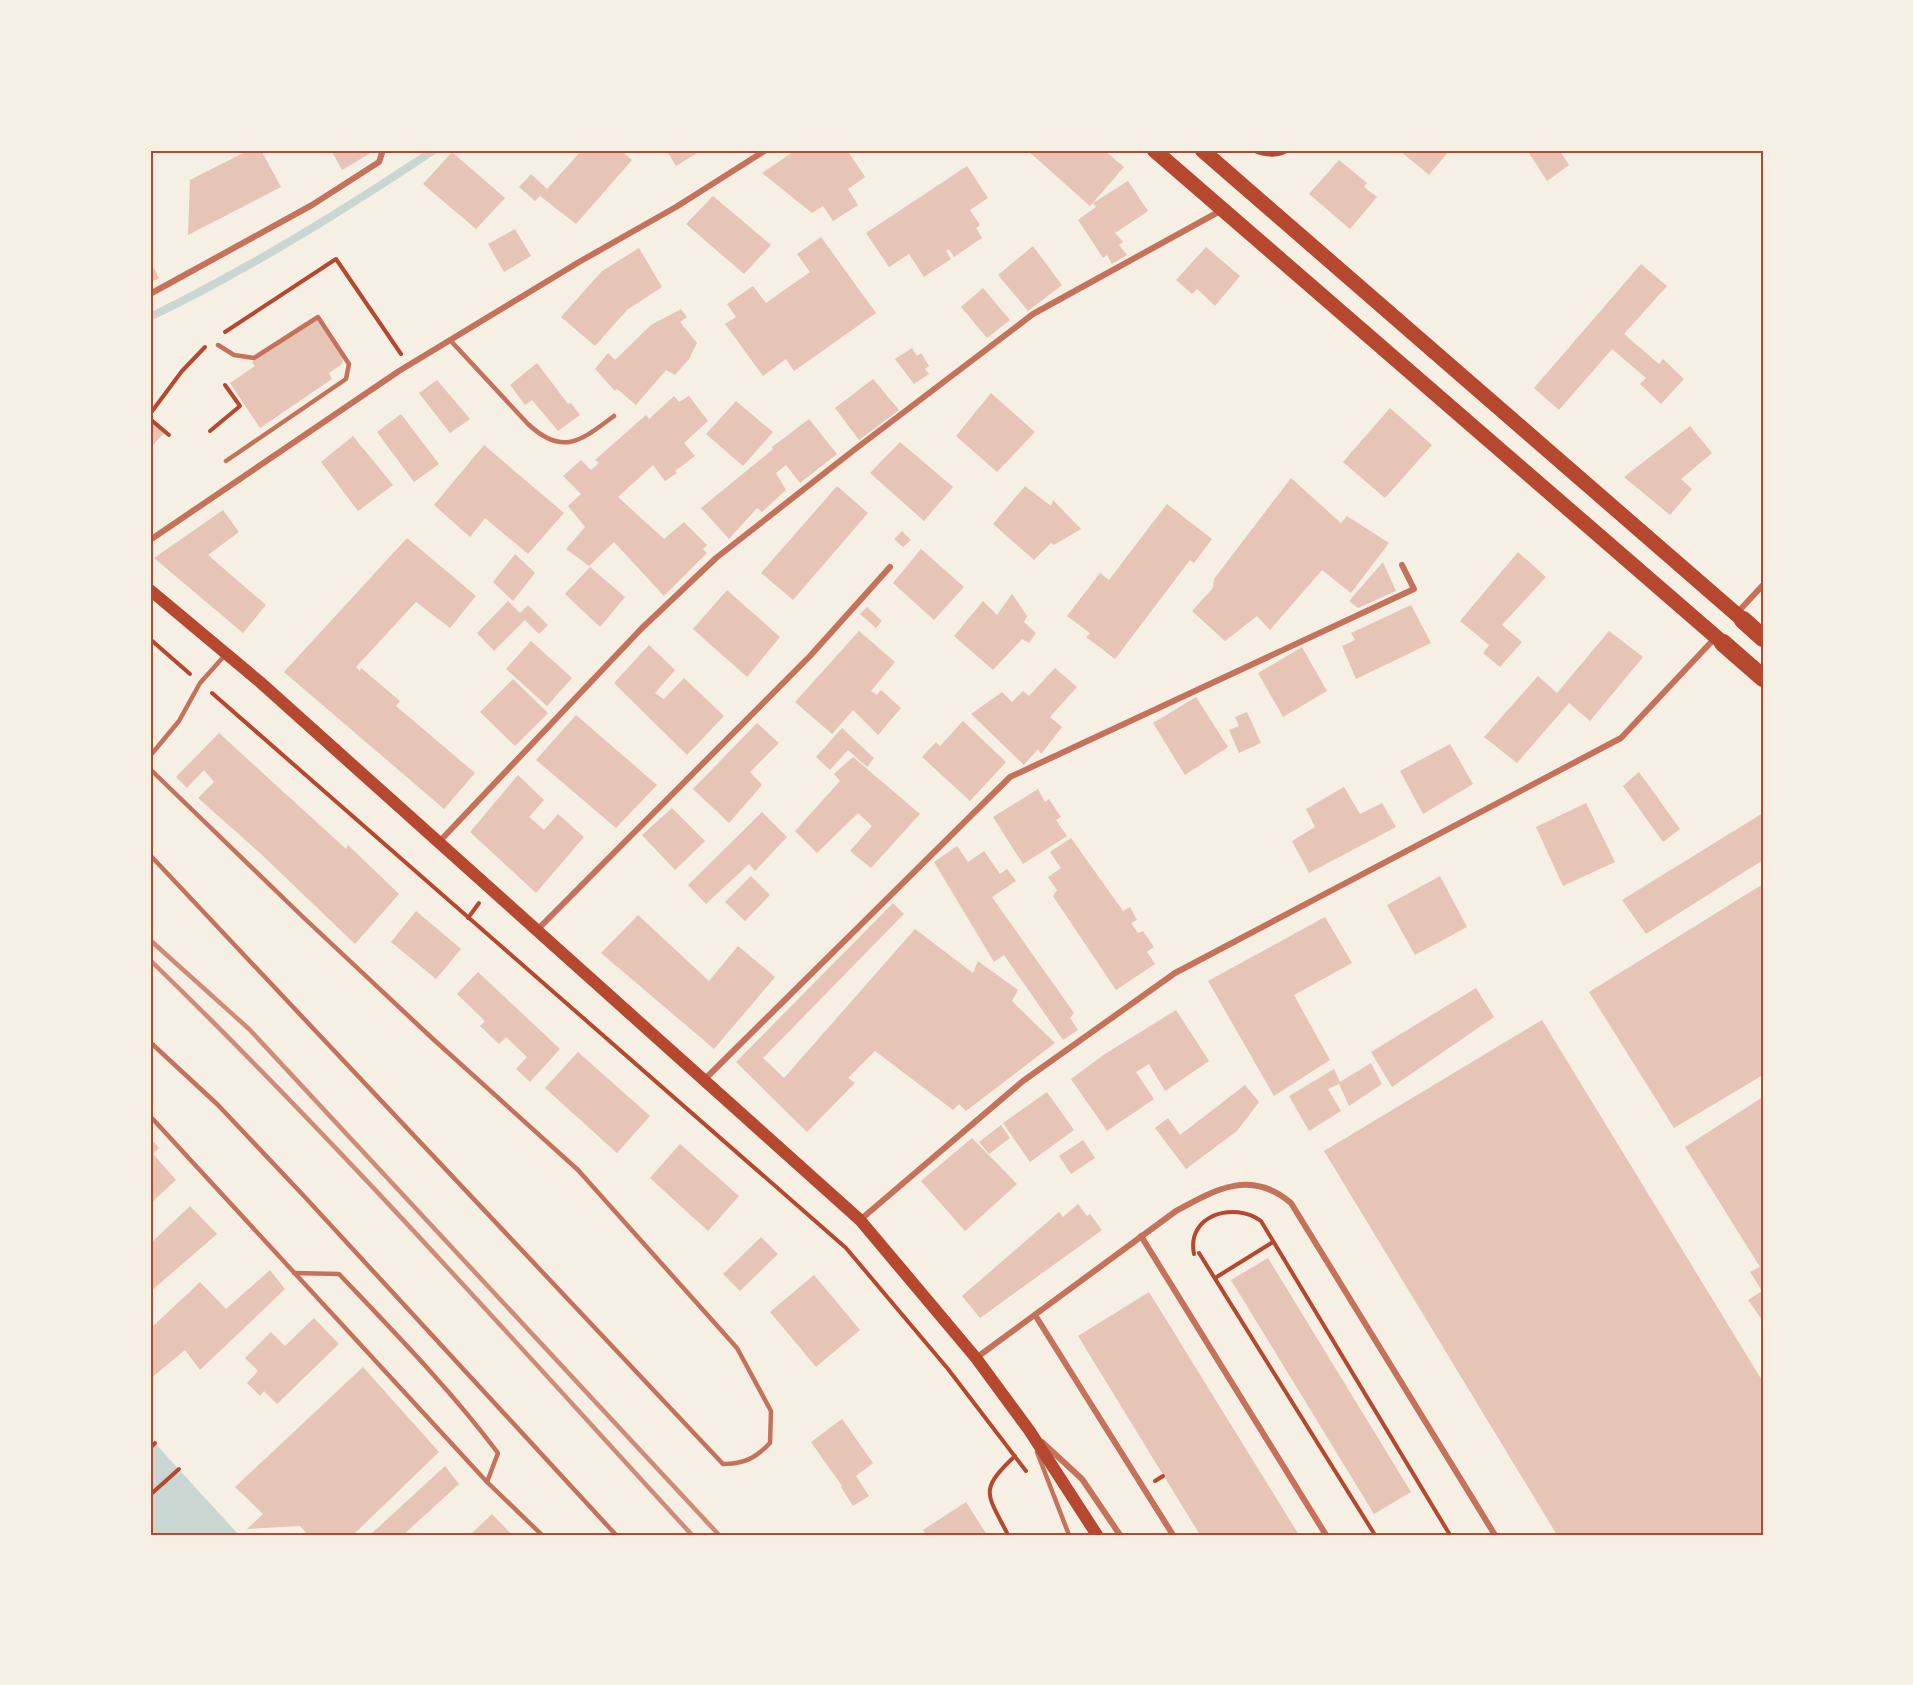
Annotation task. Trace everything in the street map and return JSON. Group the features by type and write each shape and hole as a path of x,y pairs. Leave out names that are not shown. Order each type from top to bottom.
{"highway":[{"path":"1739,617 1763,638"},
{"path":"1719,640 1763,678"}],"main road":[{"path":"1154,150 1719,640"},
{"path":"1202,150 1739,617"},
{"path":"150,590 260,682 860,1220 976,1358 1029,1430 1097,1535"}],"street":[{"path":"150,294 312,205 379,162 382,153 380,150"},
{"path":"150,540 399,371 579,262 676,207 766,150"},
{"path":"438,843 642,628 716,558 1033,314 1222,210"},
{"path":"704,1081 1010,777 1414,589 1402,565"},
{"path":"537,930 810,656 891,567"},
{"path":"1739,617 1763,585"},
{"path":"860,1220 1023,1081 1175,972 1621,738 1719,640"},
{"path":"976,1358 1176,1211 1227,1186 1247,1185 1267,1188 1280,1194 1291,1203 1495,1535"},
{"path":"1141,1236 1326,1535"},
{"path":"1035,1315 1173,1535"},
{"path":"1029,1430 1082,1479 1119,1535"}],"lane":[{"path":"218,345 234,355 254,358 318,316 349,364 345,379 226,461"},
{"path":"450,340 528,424 547,438 559,442 584,439 614,416"},
{"path":"150,756 179,721 200,683 226,654"},
{"path":"150,769 433,1039 578,1170 737,1348 771,1411 770,1443 758,1456 735,1464 723,1464 150,855"},
{"path":"150,1042 218,1105 616,1535"},
{"path":"150,1116 487,1482 542,1535"},
{"path":"294,1273 339,1274 400,1338 468,1412 498,1453 487,1482"},
{"path":"1029,1430 1069,1535"}],"path":[{"path":"1252,150 1264,155 1282,154 1288,150"},
{"path":"210,431 242,406 225,385"},
{"path":"150,419 169,435"},
{"path":"150,639 846,1248 948,1369 1029,1473"},
{"path":"468,918 480,902"},
{"path":"1375,1535 1215,1278 1197,1254 1194,1238 1205,1219 1233,1210 1252,1214 1261,1221 1450,1535"},
{"path":"1215,1278 1273,1242"},
{"path":"150,1448 155,1443"},
{"path":"1008,1535 989,1496 989,1488 996,1474 1015,1456"},
{"path":"150,1495 179,1469"}],"shaded area":[{"path":"150,1438 239,1535 150,1535"}],"building":[{"path":"249,150 261,150 281,187 188,235 190,180"},
{"path":"331,150 367,150 369,154 342,170"},
{"path":"582,150 620,150 632,160 576,224 540,196 535,201 519,187 531,174 547,189"},
{"path":"666,150 702,150 676,166"},
{"path":"796,150 847,150 865,177 848,189 858,205 833,221 823,206 812,213 762,173"},
{"path":"1027,150 1104,150 1124,167 1090,206"},
{"path":"1399,150 1450,150 1429,175"},
{"path":"1527,150 1559,150 1569,165 1547,181"},
{"path":"452,152 505,198 476,229 423,184"},
{"path":"1339,160 1367,183 1364,187 1377,197 1350,229 1309,194"},
{"path":"967,166 988,198 970,210 980,225 976,228 982,238 954,257 949,249 946,251 951,259 924,277 909,254 889,267 866,233"},
{"path":"1128,181 1148,211 1115,233 1123,242 1119,245 1127,255 1112,264 1107,255 1103,258 1078,220 1096,207 1093,203"},
{"path":"713,196 771,245 744,274 686,224"},
{"path":"515,229 531,256 504,272 488,244"},
{"path":"821,237 876,313 794,371 786,359 763,376 725,324 736,317 727,304 753,286 766,303 810,272 797,254"},
{"path":"1033,246 1062,285 1028,311 998,275"},
{"path":"1206,247 1240,276 1215,306 1197,289 1192,294 1176,280"},
{"path":"639,248 662,287 627,310 595,346 561,317 602,271"},
{"path":"150,261 159,278 150,283"},
{"path":"1641,264 1667,286 1624,334 1659,364 1663,359 1684,379 1661,404 1640,384 1646,378 1612,349 1559,410 1534,388"},
{"path":"983,288 1010,320 987,338 961,307"},
{"path":"681,309 687,317 680,322 697,343 689,359 675,375 666,370 636,405 617,389 615,391 595,369 608,353 615,360 651,325"},
{"path":"317,319 343,357 342,364 329,373 332,379 260,428 230,383 255,366 252,362"},
{"path":"912,348 917,356 921,353 929,366 925,369 929,374 914,384 895,359"},
{"path":"537,363 568,404 571,403 580,415 558,431 532,400 525,405 510,385"},
{"path":"873,379 899,410 859,440 835,408"},
{"path":"437,380 470,419 450,433 419,393"},
{"path":"991,393 1035,432 997,472 956,436"},
{"path":"674,396 679,402 689,396 708,421 684,443 695,456 665,481 653,465 618,497 664,539 684,522 707,545 703,549 707,553 664,596 614,542 589,566 566,549 585,527 568,506 581,494 563,476 581,460 591,470 599,463 595,460 646,415 649,419"},
{"path":"736,401 773,432 743,466 706,434"},
{"path":"1390,408 1432,445 1385,498 1343,462"},
{"path":"401,414 439,464 414,482 377,432"},
{"path":"809,419 837,454 800,483 786,465 776,473 786,490 762,512 757,508 729,539 701,508 773,449 772,447"},
{"path":"150,420 164,433 152,446 150,445"},
{"path":"1690,426 1712,453 1681,479 1692,489 1670,515 1624,477"},
{"path":"353,436 393,485 358,511 321,462"},
{"path":"900,442 953,487 924,521 870,473"},
{"path":"484,445 564,513 528,554 485,518 470,537 434,505"},
{"path":"1291,478 1341,523 1347,516 1389,543 1351,593 1322,570 1270,630 1257,616 1225,641 1192,611 1213,588 1214,579"},
{"path":"837,486 868,513 793,600 761,573"},
{"path":"1025,486 1051,506 1053,500 1081,529 1054,545 1051,543 1034,560 993,524"},
{"path":"1167,504 1212,539 1194,563 1190,560 1115,659 1086,637 1090,633 1067,616 1100,573 1109,580"},
{"path":"223,510 239,532 208,555 266,605 243,633 154,558"},
{"path":"902,531 911,540 903,547 894,539"},
{"path":"407,538 476,596 450,628 416,602 356,667 360,671 361,668 400,701 396,706 475,773 444,809 284,672"},
{"path":"921,549 964,587 934,620 893,583"},
{"path":"1518,552 1546,577 1502,625 1522,642 1500,667 1483,653 1489,645 1460,621"},
{"path":"515,554 535,573 513,601 493,582"},
{"path":"1383,562 1396,591 1358,608 1349,601"},
{"path":"590,567 625,597 600,627 565,594"},
{"path":"727,590 780,637 747,677 693,629"},
{"path":"1012,594 1027,616 1024,622 1036,633 1029,643 1022,639 993,670 954,636 983,601 997,615"},
{"path":"508,601 520,613 528,605 548,625 539,634 525,620 494,651 477,633"},
{"path":"1411,605 1431,643 1356,679 1342,646 1355,640 1351,633"},
{"path":"867,607 882,621 876,628 860,614"},
{"path":"859,631 895,662 871,691 877,695 881,690 901,708 878,735 853,710 832,734 795,702"},
{"path":"1609,631 1643,657 1590,721 1569,703 1517,763 1484,737 1538,676 1557,693"},
{"path":"531,641 572,678 547,706 506,669"},
{"path":"649,645 675,670 655,693 664,699 684,678 724,716 687,755 614,683"},
{"path":"1302,647 1327,691 1283,717 1258,673"},
{"path":"1055,668 1077,687 1050,717 1062,727 1041,754 1038,749 1024,765 971,714 1002,692 1012,702 1023,691 1029,696"},
{"path":"513,679 548,713 515,746 480,712"},
{"path":"1196,697 1228,747 1185,775 1153,723"},
{"path":"1247,712 1261,743 1239,753 1229,730 1239,726 1235,717"},
{"path":"576,715 657,785 616,828 536,760"},
{"path":"963,721 1006,762 970,801 922,757 936,742 940,746"},
{"path":"757,723 779,743 750,772 762,785 729,823 693,789"},
{"path":"842,728 874,758 867,767 848,750 830,770 816,757"},
{"path":"219,733 346,849 348,845 399,894 355,944 261,854 198,798 214,782 204,770 187,788 176,777"},
{"path":"1450,744 1473,784 1423,814 1400,771"},
{"path":"853,757 920,814 871,868 850,851 872,826 858,813 817,853 795,831 840,781 834,774"},
{"path":"1639,772 1680,829 1663,842 1623,786"},
{"path":"518,775 544,800 529,817 544,830 558,814 584,837 536,893 470,832"},
{"path":"1344,787 1360,814 1382,803 1396,827 1309,873 1292,841 1315,827 1306,809"},
{"path":"1038,789 1045,802 1049,799 1061,817 1056,820 1067,836 1023,864 993,817"},
{"path":"1586,803 1615,862 1563,886 1536,827"},
{"path":"672,808 705,841 675,870 642,835"},
{"path":"762,812 787,837 755,871 749,864 706,904 688,885"},
{"path":"1763,813 1763,860 1646,934 1622,900"},
{"path":"1071,838 1123,911 1130,907 1137,920 1131,923 1138,933 1143,931 1154,947 1147,952 1155,964 1116,990 1053,896 1057,890 1048,877 1061,868 1050,852"},
{"path":"957,846 968,862 984,851 1000,874 1007,869 1016,881 992,897 1074,1013 1070,1018 1078,1030 1063,1040 1004,955 994,962 934,862"},
{"path":"751,876 770,895 745,921 725,902"},
{"path":"1440,876 1467,927 1415,955 1387,905"},
{"path":"1763,884 1763,1075 1674,1128 1589,992"},
{"path":"893,903 904,914 763,1058 784,1078 915,929 973,973 978,961 1018,990 1012,1001 1055,1043 966,1111 959,1104 953,1110 875,1051 848,1078 855,1083 807,1132 736,1062"},
{"path":"416,911 461,949 436,979 391,942"},
{"path":"638,915 709,981 738,946 775,977 714,1049 601,953"},
{"path":"1325,917 1352,963 1294,995 1330,1060 1274,1096 1208,981"},
{"path":"478,972 560,1049 530,1082 516,1069 527,1057 506,1037 499,1044 480,1026 485,1021 457,994"},
{"path":"1476,988 1494,1017 1392,1087 1371,1052"},
{"path":"1176,1010 1209,1061 1165,1091 1149,1064 1136,1072 1154,1099 1107,1131 1071,1079 1105,1054"},
{"path":"1542,1020 1763,1382 1763,1535 1557,1535 1324,1151"},
{"path":"578,1052 650,1116 617,1153 545,1088"},
{"path":"1371,1063 1382,1084 1349,1106 1339,1084 1328,1089 1341,1111 1309,1131 1289,1096 1334,1069 1340,1082"},
{"path":"1245,1085 1259,1102 1237,1131 1186,1169 1155,1128 1168,1118 1180,1135"},
{"path":"1047,1092 1074,1130 1030,1162 1003,1123"},
{"path":"1763,1097 1763,1321 1748,1300 1762,1291 1750,1272 1760,1267 1685,1147"},
{"path":"1001,1125 1010,1138 989,1154 979,1142"},
{"path":"150,1138 159,1148 153,1154 176,1180 150,1204"},
{"path":"972,1138 1017,1184 965,1231 921,1181"},
{"path":"1083,1140 1095,1158 1071,1174 1059,1156"},
{"path":"680,1144 739,1196 708,1231 650,1178"},
{"path":"1078,1204 1087,1216 1090,1214 1102,1230 980,1318 962,1296 1059,1212 1063,1217"},
{"path":"190,1206 217,1234 150,1292 150,1244"},
{"path":"761,1237 778,1254 740,1291 723,1274"},
{"path":"1268,1258 1411,1492 1374,1514 1231,1280"},
{"path":"270,1270 285,1289 200,1370 185,1350 150,1379 150,1329 200,1282 226,1309"},
{"path":"814,1275 860,1330 816,1367 770,1312"},
{"path":"1149,1292 1299,1535 1200,1535 1078,1336"},
{"path":"314,1318 339,1344 277,1404 264,1391 260,1396 247,1383 258,1371 245,1358 271,1332 285,1346"},
{"path":"363,1367 439,1452 353,1535 308,1535 300,1526 247,1529 263,1514 235,1487"},
{"path":"842,1419 873,1463 856,1476 869,1496 853,1506 811,1442"},
{"path":"445,1466 459,1484 403,1535 370,1535"},
{"path":"966,1502 987,1535 926,1535 923,1530"},
{"path":"492,1514 512,1535 470,1535"}],"waterway":[{"path":"150,317 187,299 295,238 434,150"}],"railway":[{"path":"150,940 249,1029 719,1535"},
{"path":"150,960 358,1171 692,1535"}]}
